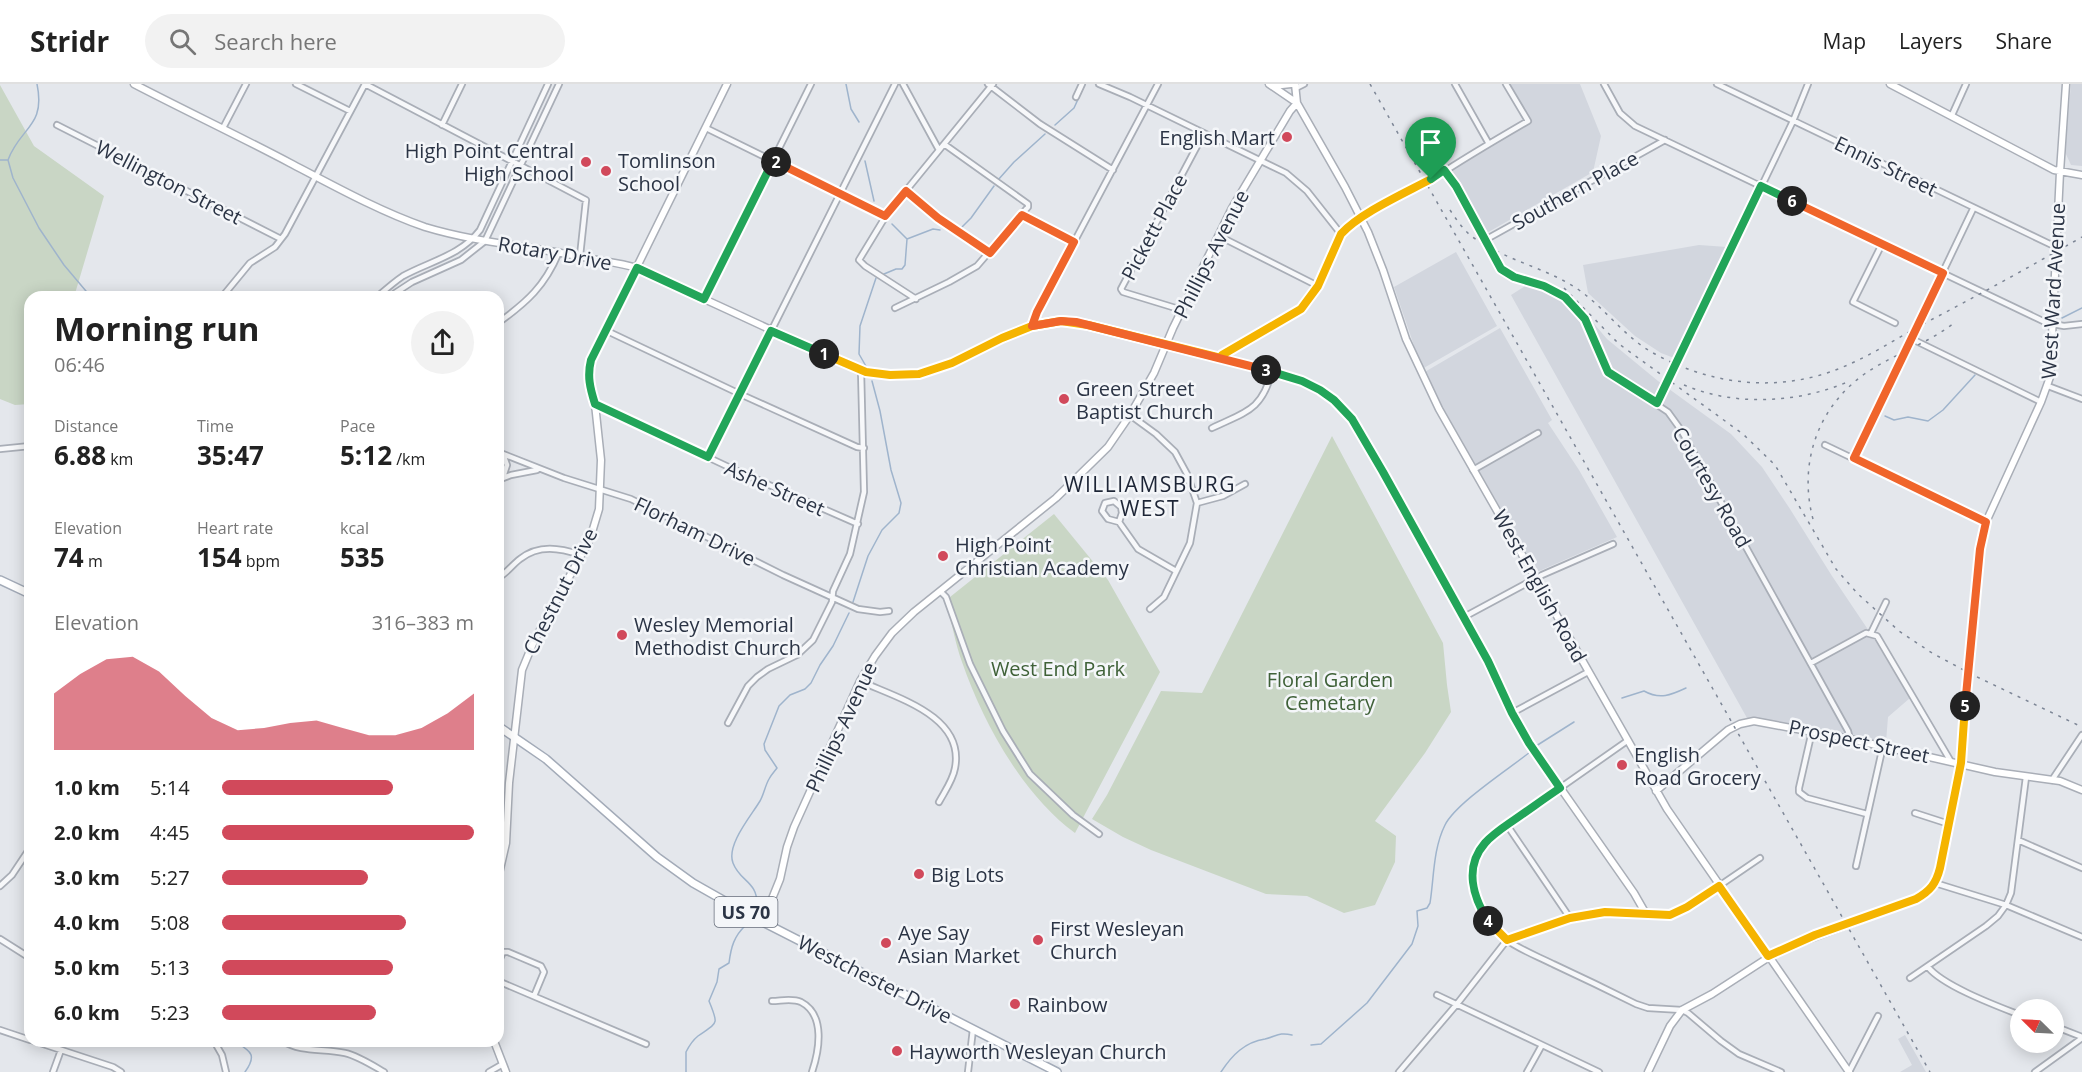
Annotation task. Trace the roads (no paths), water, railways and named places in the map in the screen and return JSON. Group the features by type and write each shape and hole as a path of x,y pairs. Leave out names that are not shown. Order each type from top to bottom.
{"main road":[{"path":"0,580 24,591"},
{"name":"Westchester Drive","path":"504,730 546,759 657,857 693,883 1057,1072"}],"street":[{"name":"Rotary Drive","path":"134,84 398,216 424,226 485,241 559,252 637,268 771,331 861,370 890,375 919,374 963,358 1032,326 1061,321 1076,322 1272,371 1311,385 1329,396 1345,410 1383,472 1464,617 1529,743 1634,893 1646,914"},
{"path":"223,128 246,84"},
{"path":"296,84 350,111"},
{"path":"227,291 250,263 275,247 281,239 365,84 586,200 580,256"},
{"path":"442,125 462,84"},
{"path":"384,291 402,277 455,252 480,231 548,84"},
{"path":"398,291 412,282 461,260 485,241 559,84"},
{"name":"Chestnut Drive","path":"504,852 520,681 525,659 581,555 595,523 600,488 600,441 595,404 589,387 591,360 727,84"},
{"path":"704,299 811,84"},
{"path":"708,457 895,84"},
{"path":"903,84 939,150"},
{"path":"1076,97 1082,84"},
{"path":"1099,84 1261,160 1298,181 1341,234"},
{"path":"1032,326 1037,312 1158,84"},
{"path":"1271,85 1304,84"},
{"path":"1455,84 1490,144"},
{"path":"1221,358 1222,355 1301,309 1318,286 1341,234 1347,228 1528,121 1506,84"},
{"path":"1604,84 1624,118 1635,126 2053,325 2082,324"},
{"name":"Ennis Street","path":"1717,84 2056,247"},
{"path":"1657,403 1793,122 1808,84"},
{"path":"1890,84 2060,172 2082,175"},
{"path":"1952,115 1965,84"},
{"name":"West Ward Avenue","path":"1935,883 1961,763 1979,557 1986,522 2048,386 2066,84"},
{"path":"916,299 859,260 885,216 991,85 1068,143 1113,170"},
{"name":"West English Road","path":"1271,85 1297,103 1362,219 1383,270 1406,339 1425,381 1473,470 1656,791 1719,886 1849,1072"},
{"path":"1294,86 1297,103"},
{"name":"Phillips Avenue","path":"763,921 780,879 794,827 860,681 875,656 892,633 914,612 1056,498 1108,447 1130,415 1219,236 1261,160 1297,103"},
{"name":"Wellington Street","path":"57,125 281,239"},
{"path":"706,128 885,216"},
{"name":"Pickett Place","path":"1182,310 1123,292 1121,289 1204,133"},
{"name":"Southern Place","path":"1485,240 1665,140"},
{"path":"895,308 969,272 990,253 1028,207 1023,200 944,144"},
{"name":"Courtesy Road","path":"1444,170 1456,186 1501,269 1514,277 1556,292 1574,305 1585,319 1608,372 1668,411 1681,430 1811,663 1850,739"},
{"path":"906,191 938,218 990,253"},
{"path":"1854,458 1973,209"},
{"path":"1022,215 1074,242"},
{"path":"1219,236 1318,286"},
{"path":"1882,244 1853,302 1895,322"},
{"path":"504,319 536,293 549,274 559,252"},
{"path":"605,330 740,394 857,447 864,448"},
{"path":"1911,339 2041,402"},
{"path":"728,723 748,686 757,677 797,655 813,640 832,602 850,554 864,492 861,370"},
{"path":"1212,428 1258,404 1265,394 1272,371"},
{"path":"2048,386 2082,399"},
{"name":"Ashe Street","path":"595,404 858,524"},
{"path":"1130,415 1156,434 1174,452 1186,474 1197,503 1190,543 1164,597 1150,609"},
{"path":"1473,470 1538,433"},
{"path":"1825,445 1986,522"},
{"path":"0,448 24,446"},
{"name":"Florham Drive","path":"504,454 564,478 631,499 832,597 869,612 889,611"},
{"path":"504,477 540,469"},
{"path":"1197,503 1223,496 1245,484"},
{"path":"1119,522 1121,507 1114,501 1105,503 1102,511 1104,515 1108,519 1119,522 1138,549 1176,571"},
{"path":"1464,617 1535,578 1613,544"},
{"path":"504,573 520,558 537,550 558,548 581,555"},
{"path":"941,592 946,597 970,664 1003,731 1030,774 1073,815 1100,834"},
{"path":"1871,633 1886,603"},
{"path":"1811,663 1866,633 1877,636 1950,760"},
{"path":"1512,713 1588,672"},
{"path":"860,681 925,711 940,721 948,731 954,745 955,767 939,801"},
{"name":"Prospect Street","path":"1656,791 1728,730 1740,724 1760,722 1950,760 1995,772 2052,780 2082,790"},
{"path":"1812,732 1799,792 1807,798 1868,814"},
{"path":"2052,780 2082,735"},
{"path":"1627,741 1493,835 1480,850 1473,867 1472,877 1474,892 1483,913 1494,929 1507,940 1636,1004 1659,1010 1682,1010 1739,1054 1781,1072"},
{"path":"1856,866 1883,746"},
{"path":"1910,978 1986,926 2006,905 2013,885 2026,777"},
{"path":"1915,813 1948,824"},
{"path":"1507,825 1570,918"},
{"path":"2018,840 2082,868"},
{"path":"0,885 12,875 24,857"},
{"path":"1399,1072 1457,1004 1507,940 1570,918 1605,912 1665,916 1678,913 1760,858"},
{"path":"1648,1072 1670,1026 1682,1010 1712,994 1768,956 1815,935 1916,899 1930,890 1935,883 2006,905 2082,937"},
{"path":"0,939 24,954"},
{"path":"504,952 541,966 544,972 534,996"},
{"path":"1928,967 1935,974 1965,991 2010,1011"},
{"path":"504,984 646,1044"},
{"path":"1437,995 1599,1072"},
{"path":"772,1001 801,1002 813,1014 819,1035 812,1072"},
{"path":"1849,1072 1878,1016"},
{"path":"968,1072 973,1029"},
{"path":"0,1030 24,1038"},
{"path":"2064,1030 2082,1038"},
{"path":"2035,1072 2082,1038"},
{"path":"1527,1072 1542,1045"},
{"path":"52,1047 122,1072"},
{"path":"217,1047 226,1072"},
{"path":"297,1047 350,1054 382,1072"},
{"path":"496,1047 506,1072"},
{"path":"53,1072 61,1050"},
{"path":"489,1072 503,1064"}],"waterway":[{"path":"37,84 39,98 35,118 8,160 13,178 39,228 64,265 86,291"},
{"path":"846,84 851,109 859,122"},
{"path":"1055,125 1074,108 1085,84"},
{"path":"998,180 1045,134"},
{"path":"0,160 7,160"},
{"path":"865,161 874,201"},
{"path":"962,227 994,186"},
{"path":"884,274 902,269 905,265 907,239 892,224"},
{"path":"907,239 933,229 940,230"},
{"path":"867,368 859,354 860,326 876,278"},
{"path":"2062,318 2082,308"},
{"path":"1885,416 1894,420 1908,417 1928,421 1943,410 1975,375"},
{"path":"853,602 868,556 882,530 899,513 901,503 891,470 872,381"},
{"path":"757,906 755,891 736,869 732,856 736,839 777,768 765,750 764,744 779,706 790,695 805,689 811,683 849,613"},
{"path":"1622,698 1644,691 1665,696 1686,688"},
{"path":"1536,746 1574,722"},
{"path":"1311,1045 1321,1044 1367,1003 1412,944 1418,926 1417,911 1427,908 1430,903 1438,844 1451,816 1471,797 1530,752"},
{"path":"686,1072 688,1048 715,1022 709,1001 717,982 719,969 729,963 734,942 746,925"},
{"path":"1221,1072 1234,1055 1245,1046 1281,1034 1292,1035"},
{"path":"243,1047 248,1050 251,1057 245,1072"}],"railway":[{"path":"1370,84 1930,1072"},
{"path":"1450,210 1470,235 1496,251 1553,275 1579,290 1634,340 1655,354 1700,373 1748,382 1772,383 1796,380 1843,367 2082,237"},
{"path":"1564,288 1619,344 1743,434 1775,465 1836,569 1858,594 1899,631 1932,653 1973,675 2082,727"},
{"path":"1813,519 1808,477 1811,457 1816,437 1835,402 1849,386 1866,373 1954,323"},
{"path":"1684,385 1725,397 1767,400 1810,394 1850,381"}],"place":[{"name":"English Mart","path":"1287,137"},
{"name":"High Point Central High School","path":"586,162"},
{"name":"Tomlinson School","path":"606,171"},
{"name":"Green Street Baptist Church","path":"1064,399"},
{"name":"High Point Christian Academy","path":"943,556"},
{"name":"Wesley Memorial Methodist Church","path":"622,635"},
{"name":"English Road Grocery","path":"1622,765"},
{"name":"Big Lots","path":"919,874"},
{"name":"First Wesleyan Church","path":"1038,940"},
{"name":"Aye Say Asian Market","path":"886,943"},
{"name":"Rainbow","path":"1015,1004"},
{"name":"Hayworth Wesleyan Church","path":"897,1051"}],"district":[{"name":"WILLIAMSBURG WEST","path":"1150,496"}],"park label":[{"name":"West End Park","path":"1058,668"},
{"name":"Floral Garden Cemetary","path":"1330,690"}]}
